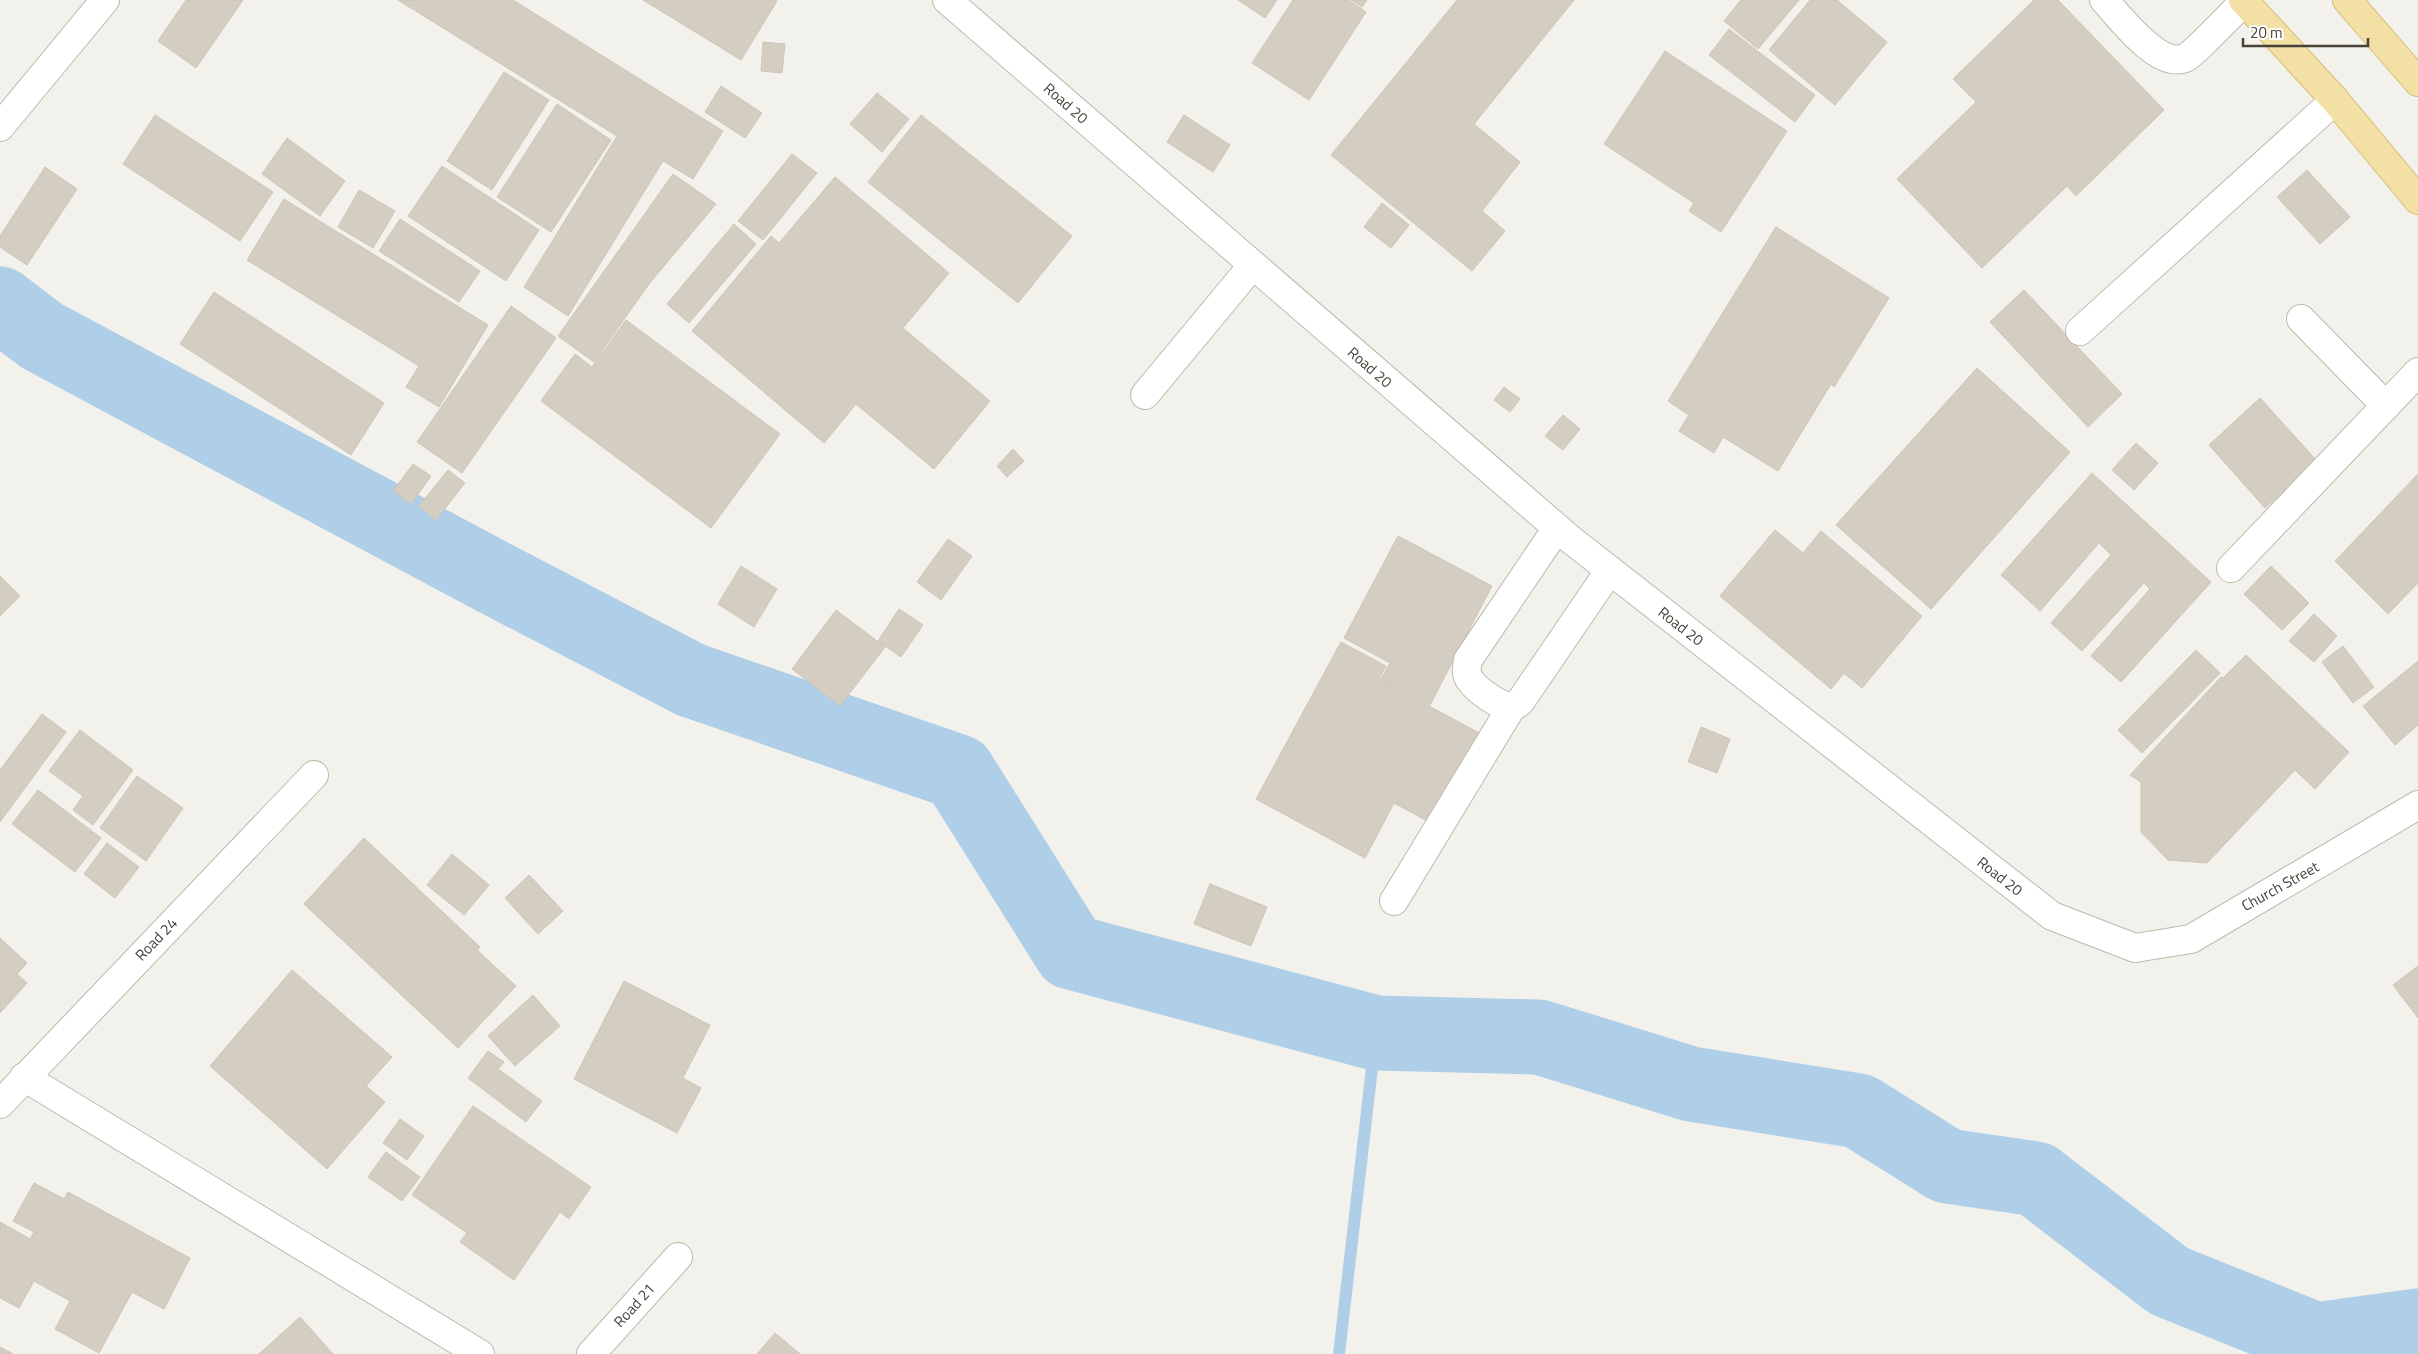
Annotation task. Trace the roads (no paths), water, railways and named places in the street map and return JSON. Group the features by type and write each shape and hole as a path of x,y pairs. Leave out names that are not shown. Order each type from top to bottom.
{"main road":[{"path":"2347,0 2418,82"},
{"path":"2244,1 2336,100 2418,200"}],"street":[{"path":"0,127 105,0"},
{"name":"Road 20","path":"947,0 1252,266 1557,528 2052,916 2135,948"},
{"path":"2104,0 2153,52 2169,60 2186,58 2244,1"},
{"path":"2080,331 2336,100"},
{"path":"1145,395 1252,266"},
{"path":"2302,319 2386,406"},
{"path":"2231,568 2418,372"},
{"path":"1511,708 1500,705 1470,680 1466,671 1468,660 1557,528"},
{"path":"1394,901 1511,708 1520,702 1610,570"},
{"name":"Road 24","path":"0,1104 314,775"},
{"name":"Church Street","path":"2135,948 2191,938 2415,811"},
{"path":"24,1077 480,1354"},
{"name":"Road 21","path":"591,1354 678,1257"}],"waterway":[{"path":"0,304 42,336 491,576 691,680 958,772 1071,952 1376,1033 1539,1037 1691,1084 1859,1111 1947,1166 2036,1179 2169,1281 2316,1340 2418,1326"},
{"path":"1339,1354 1376,1033"}]}
